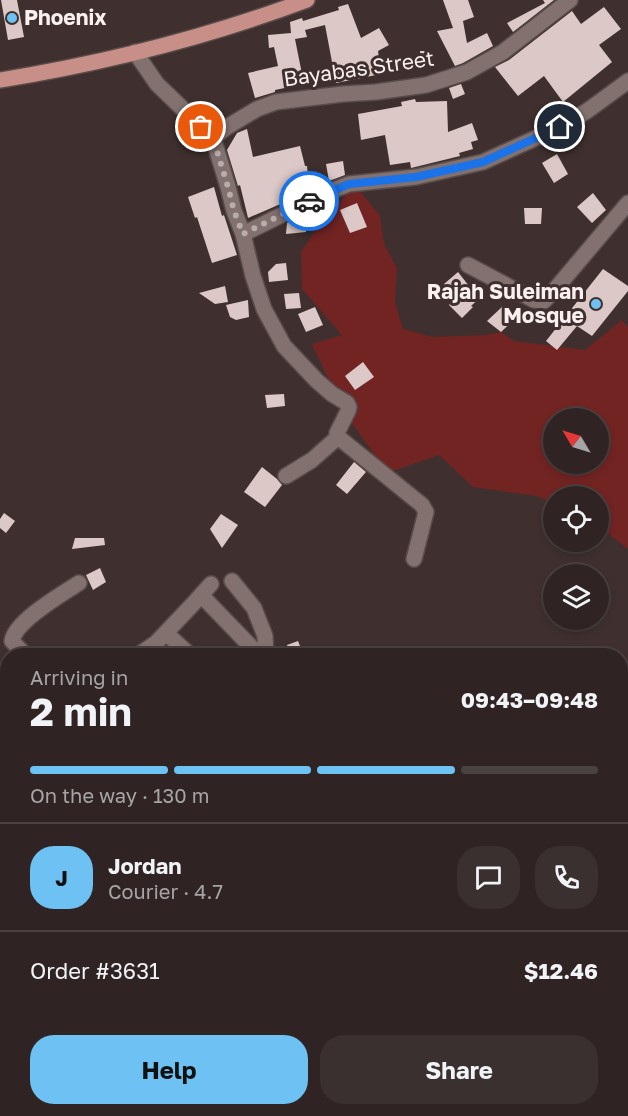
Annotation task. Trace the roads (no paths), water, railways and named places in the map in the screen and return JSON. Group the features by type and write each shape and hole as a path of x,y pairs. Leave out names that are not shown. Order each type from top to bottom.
{"main road":[{"path":"0,80 63,69 135,52 215,31 307,0"}],"street":[{"name":"Bayabas Street","path":"213,138 257,109 276,102 426,85 467,72 503,52 570,0"},
{"path":"135,52 157,84 213,138 264,309 284,346 317,381 349,407 338,428 338,436 422,505 426,512 414,559"},
{"path":"243,234 349,184 416,177 483,162 560,127 587,111 628,81"},
{"path":"468,265 534,300 544,301 628,203"},
{"path":"286,476 312,460 338,436"},
{"path":"232,581 254,608 265,636 266,648"},
{"path":"19,648 12,641 18,627 52,600 79,583"},
{"path":"149,648 166,633 206,589 254,648"},
{"path":"166,633 182,648"}],"place":[{"name":"Phoenix","path":"12,18"},
{"name":"Rajah Suleiman Mosque","path":"596,304"}]}
